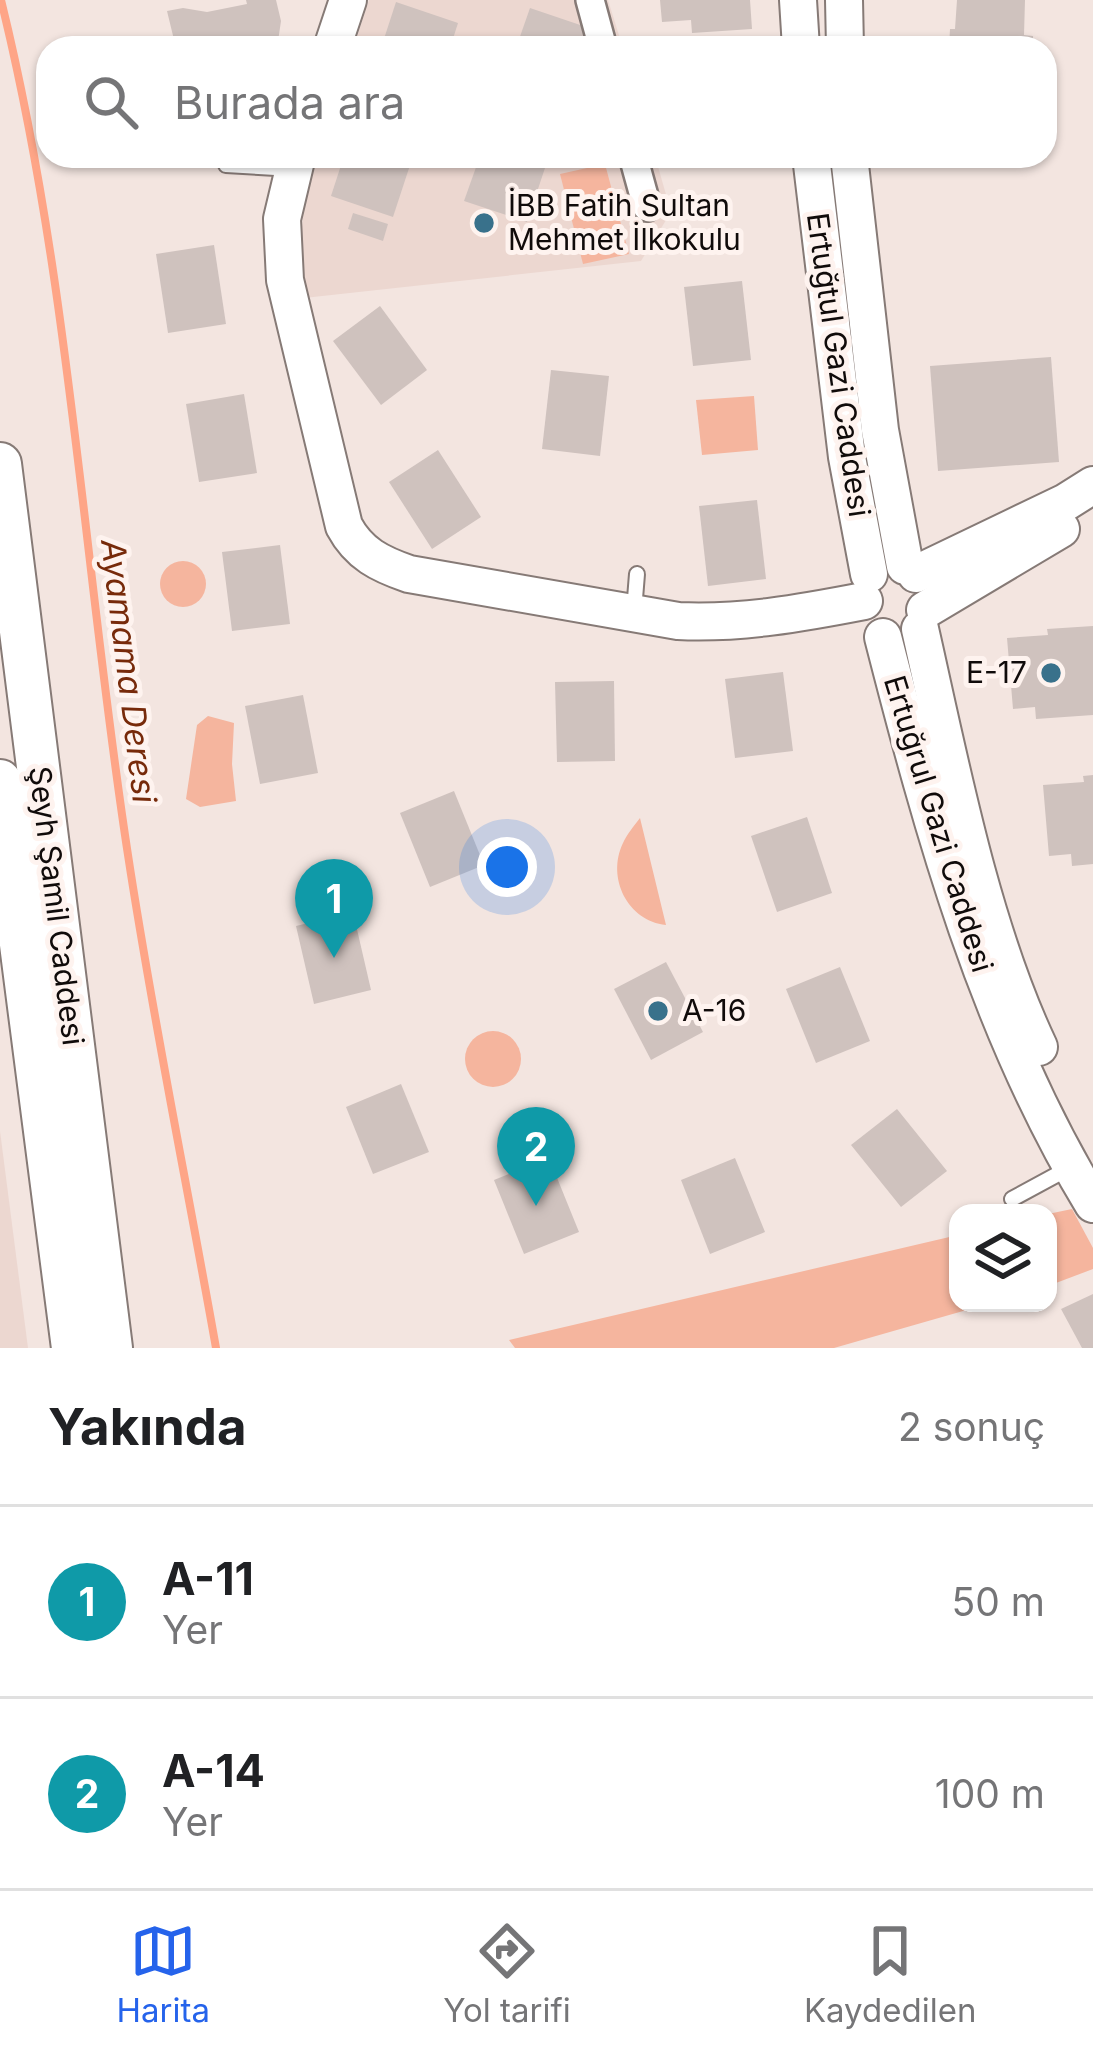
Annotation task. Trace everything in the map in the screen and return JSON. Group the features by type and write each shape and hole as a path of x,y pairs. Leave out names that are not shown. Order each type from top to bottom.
{"main road":[{"path":"336,36 348,0"},
{"path":"798,0 800,36"},
{"path":"844,0 845,36"},
{"path":"294,168 282,219 285,280 344,526 353,542 381,564 409,574 634,616 720,623 788,616 867,588 888,565 916,595"},
{"name":"Ertuğtul Gazi Caddesi","path":"812,168 847,457 875,630 883,637"},
{"name":"Ertuğrul Gazi Caddesi","path":"850,168 889,494 916,595 956,786 995,926 1093,1204"},
{"name":"Şeyh Şamil Caddesi","path":"0,464 111,1348"},
{"path":"883,637 896,640 916,595 1093,485"},
{"path":"916,595 1093,511"},
{"name":"Ertuğrul Gazi Caddesi","path":"883,637 921,788 976,962 1082,1163"},
{"name":"Şeyh Şamil Caddesi","path":"0,781 73,1348"}],"street":[{"path":"590,0 600,36"},
{"path":"635,168 646,207"}],"lane":[{"path":"634,616 637,574"},
{"path":"1012,1198 1082,1163"}],"shaded area":[{"path":"369,0 608,0 619,36 357,36"},
{"name":"İBB Fatih Sultan Mehmet İlkokulu","path":"315,168 658,168 671,212 641,261 304,298 301,234"},
{"path":"606,168 629,254 583,264 560,174"},
{"path":"754,396 758,450 702,455 696,400"},
{"path":"183,561 199,568 206,584 199,600 183,607 167,600 160,584 167,568"},
{"path":"208,716 234,723 236,801 200,807 186,799 197,725"},
{"path":"640,818 666,925 631,907 619,883 618,856"},
{"path":"493,1031 513,1039 521,1059 513,1079 493,1087 473,1079 465,1059 473,1039"},
{"path":"0,1131 28,1348 0,1348"},
{"path":"1072,1209 1093,1248 1093,1269 1057,1283 1057,1212"},
{"path":"949,1237 949,1312 960,1312 834,1348 515,1348 509,1340"}],"building":[{"path":"246,0 276,0 279,36 173,36 167,11 207,12 247,4"},
{"path":"660,0 750,0 752,29 692,33 691,20 662,22"},
{"path":"957,0 1025,0 1024,35 1033,36 950,36 950,29 955,29"},
{"path":"396,2 458,23 454,36 385,36"},
{"path":"530,8 592,29 590,36 520,36"},
{"path":"340,168 409,168 393,217 331,196"},
{"path":"476,168 545,168 527,222 464,201"},
{"path":"353,213 388,224 383,241 348,229"},
{"path":"214,245 226,324 168,333 156,254"},
{"path":"742,281 751,360 693,366 684,287"},
{"path":"380,306 427,370 381,405 333,341"},
{"path":"1051,357 1059,462 938,471 930,366"},
{"path":"551,370 609,376 600,456 542,449"},
{"path":"244,394 257,473 199,482 186,404"},
{"path":"438,450 481,517 432,549 389,482"},
{"path":"757,500 766,579 708,586 699,506"},
{"path":"280,545 290,624 232,631 222,552"},
{"name":"E-17","path":"1093,626 1093,715 1036,719 1035,707 1013,709 1007,638"},
{"path":"783,672 793,751 735,758 725,679"},
{"path":"614,681 615,761 557,762 555,682"},
{"path":"303,695 318,773 260,784 245,706"},
{"path":"1093,775 1093,864 1072,866 1071,854 1049,856 1043,785 1084,782 1083,776"},
{"path":"454,791 484,865 430,887 400,813"},
{"path":"807,817 832,893 777,912 751,836"},
{"path":"353,912 371,990 314,1004 296,926"},
{"name":"A-16","path":"666,962 703,1032 651,1060 614,989"},
{"path":"840,967 870,1041 816,1063 786,989"},
{"path":"401,1084 429,1152 373,1174 346,1107"},
{"path":"897,1109 947,1171 901,1207 851,1145"},
{"path":"549,1158 579,1232 524,1254 494,1180"},
{"path":"735,1158 765,1232 710,1254 681,1180"},
{"path":"1093,1294 1093,1348 1082,1348 1061,1309"}],"waterway":[{"name":"Ayamama Deresi","path":"1,0 44,212 60,318 138,917 216,1348"}],"place":[{"name":"İBB Fatih Sultan Mehmet İlkokulu","path":"484,223"},
{"name":"E-17","path":"1051,673"},
{"name":"A-11","path":"334,958"},
{"name":"A-16","path":"658,1011"},
{"name":"A-14","path":"536,1206"}]}
